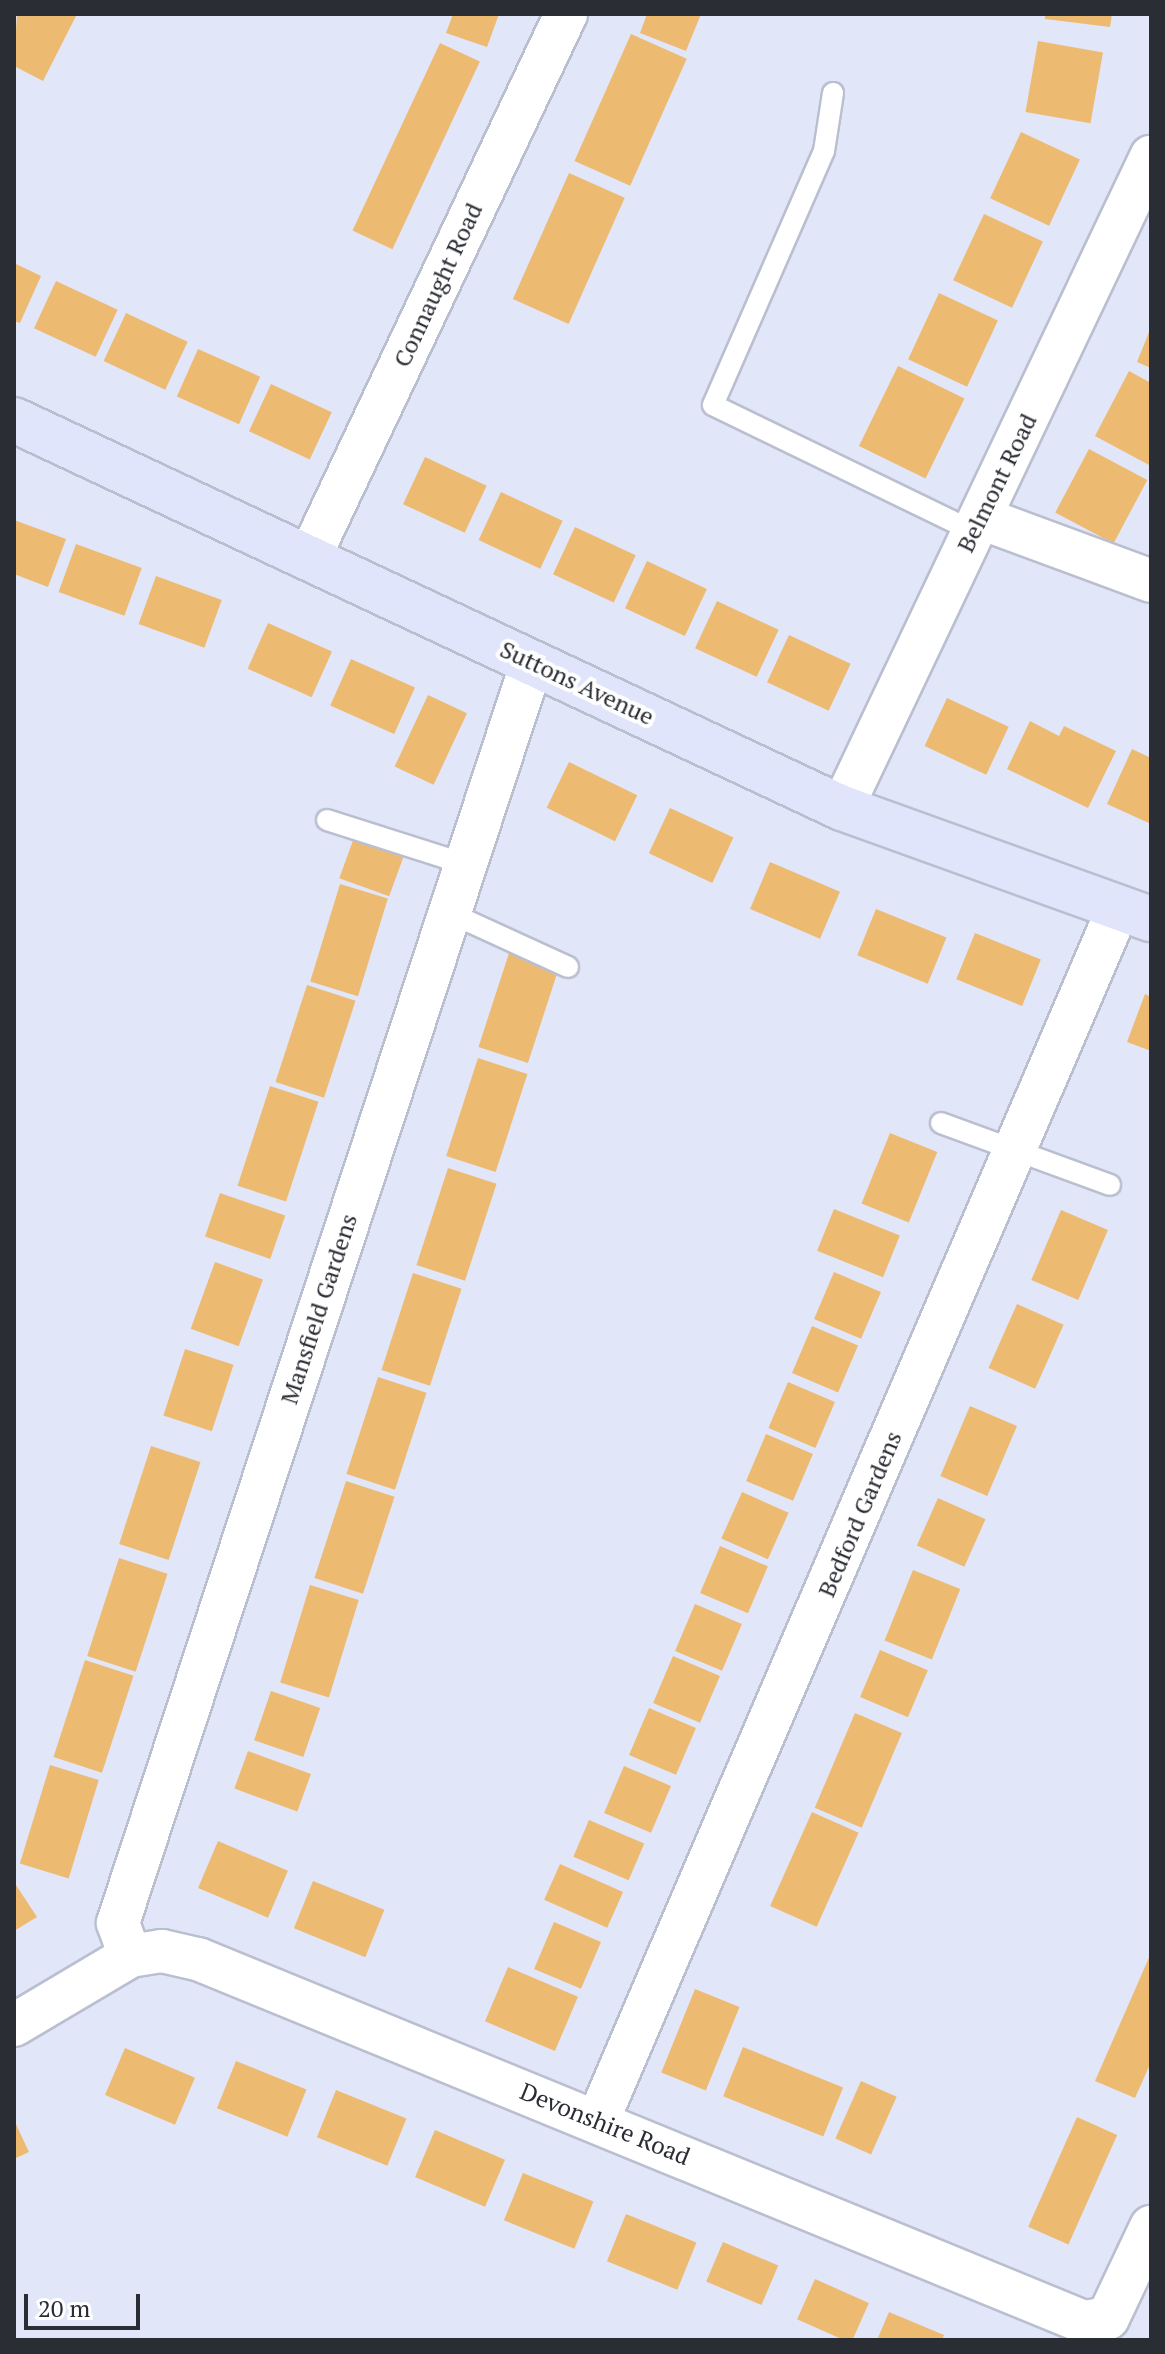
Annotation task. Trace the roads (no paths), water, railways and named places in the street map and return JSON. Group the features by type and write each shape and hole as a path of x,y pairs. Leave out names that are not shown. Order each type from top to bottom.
{"street":[{"name":"Connaught Road","path":"310,556 566,14"},
{"name":"Belmont Road","path":"842,808 1151,157"},
{"name":"Suttons Avenue","path":"14,420 310,556 842,808 1135,913"},
{"path":"977,525 1151,581"},
{"name":"Mansfield Gardens","path":"130,1956 118,1923 532,662"},
{"name":"Bedford Gardens","path":"598,2120 1017,1153 1135,913"},
{"name":"Devonshire Road","path":"14,2025 130,1956 162,1951 198,1959 598,2120 1084,2322 1108,2318 1151,2227"}],"lane":[{"path":"833,93 824,151 713,405 977,525"},
{"path":"327,820 465,864"},
{"path":"448,912 568,967"},
{"path":"941,1123 1110,1185"}]}
